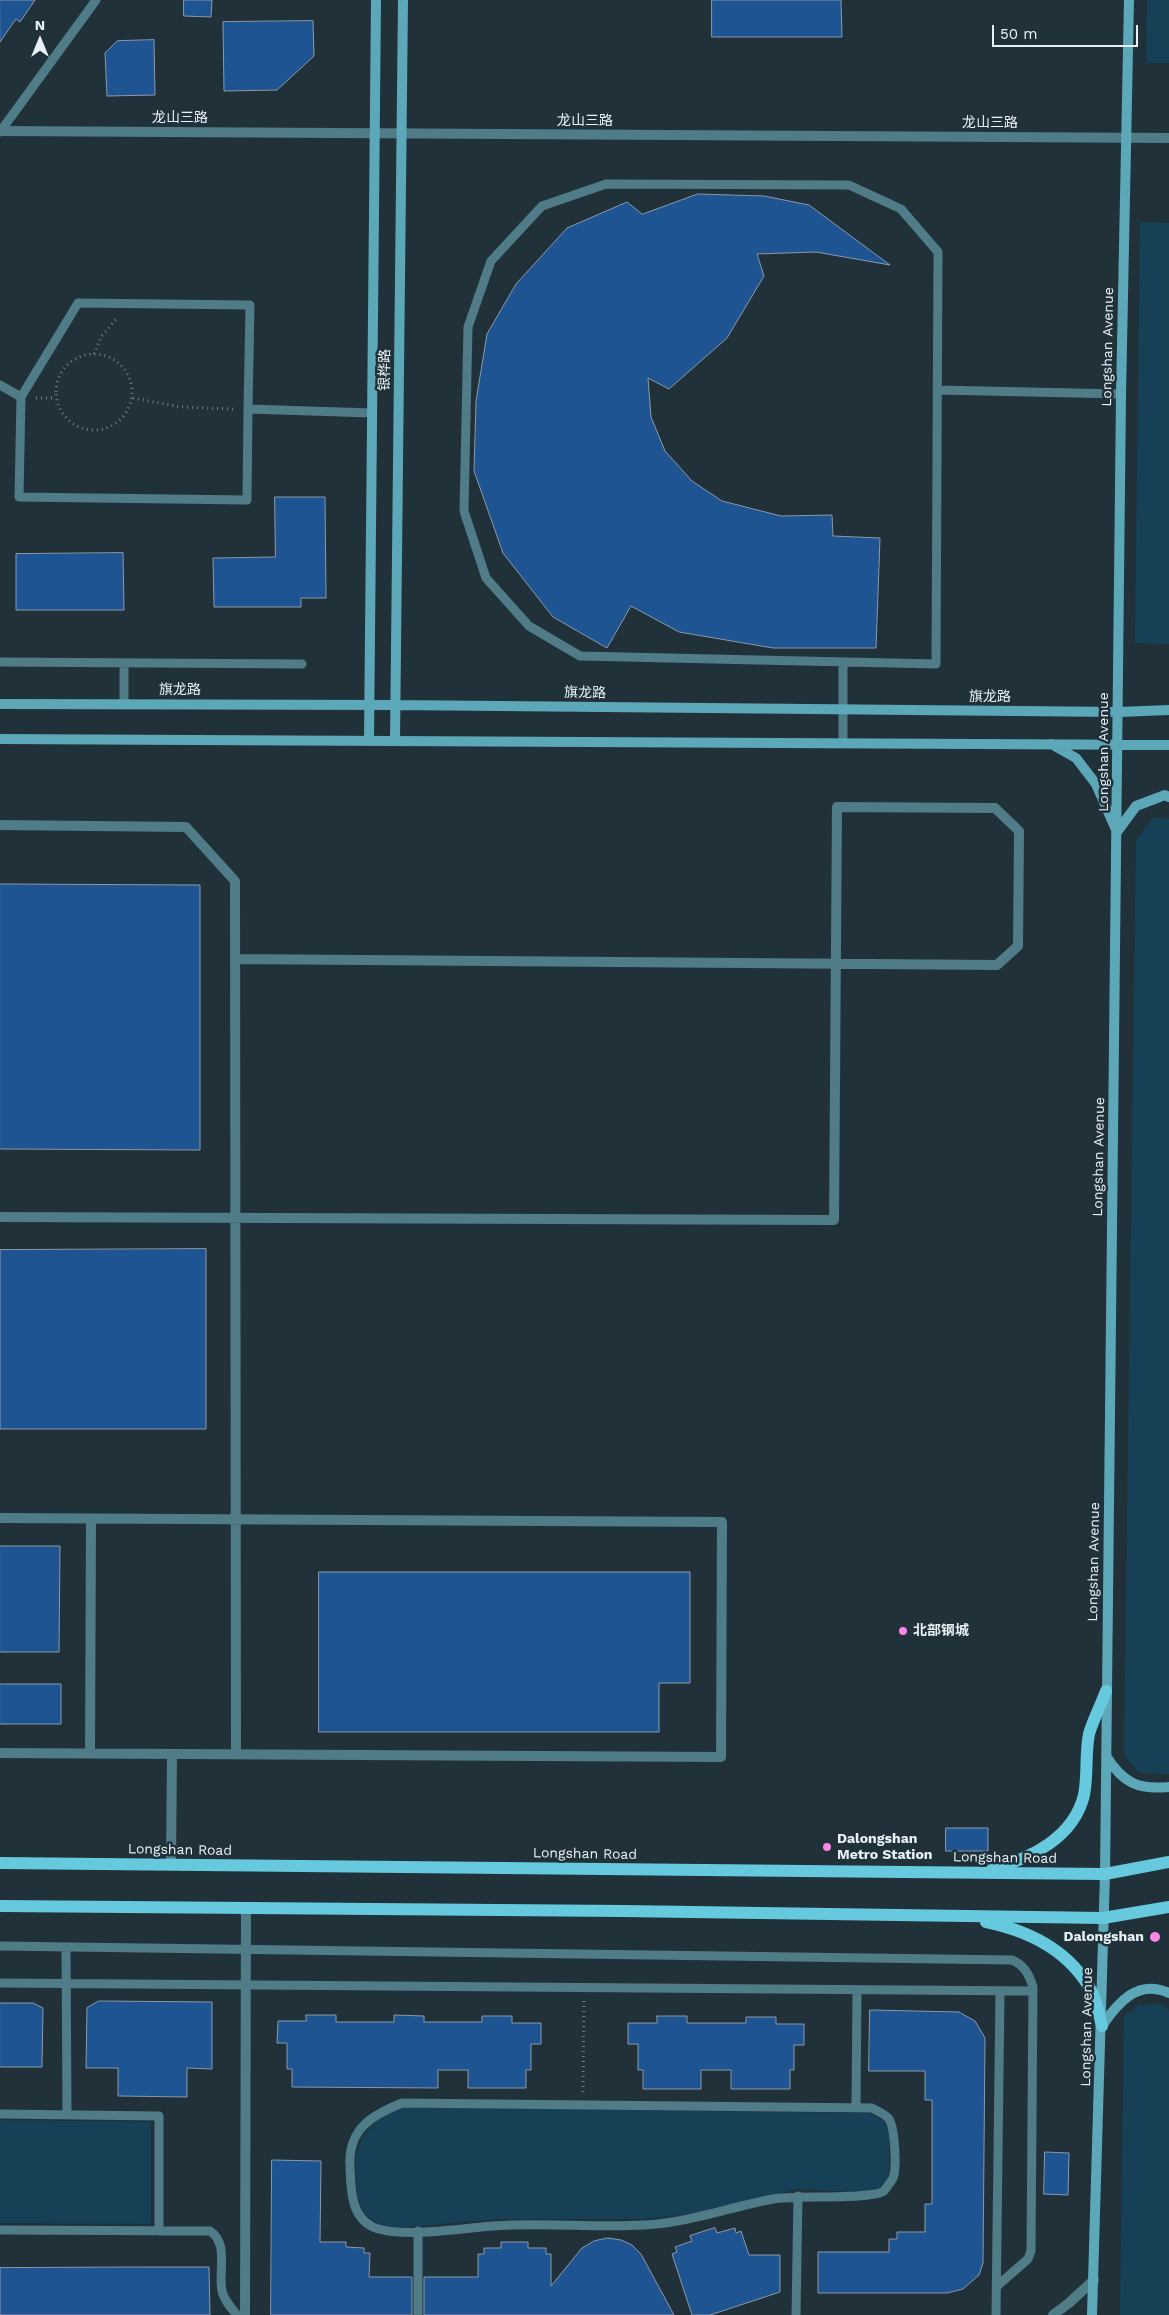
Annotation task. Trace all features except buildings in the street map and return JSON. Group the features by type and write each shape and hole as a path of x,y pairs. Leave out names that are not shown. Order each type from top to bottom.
{"main road":[{"name":"银桦路","path":"369,741 376,0"},
{"name":"银桦路","path":"395,741 403,0"},
{"name":"Longshan Avenue","path":"1092,2315 1105,1874 1121,394 1129,0"},
{"name":"旗龙路","path":"0,704 396,705 1118,712 1169,710"},
{"path":"0,739 1169,745"},
{"path":"1050,743 1076,758 1081,764 1096,784 1117,832"},
{"path":"1117,832 1136,806 1165,795 1169,796"},
{"path":"972,1872 1029,1857 1044,1847 1070,1823 1084,1795 1089,1734 1106,1691"},
{"path":"1106,1756 1124,1778 1136,1785 1151,1789 1169,1787"},
{"name":"Longshan Road","path":"0,1863 1105,1874 1169,1862"},
{"path":"0,1906 1103,1918 1169,1907"},
{"path":"956,1916 1014,1928 1046,1943 1080,1974 1093,1994 1102,2026"},
{"path":"1102,2026 1115,2006 1137,1991 1150,1988 1169,1993"}],"street":[{"name":"龙山三路","path":"0,131 1169,138"},
{"path":"0,1217 834,1220 836,963 837,808 995,808 1019,831 1018,946 998,965 836,963 236,959"},
{"path":"0,825 186,827 235,881 236,1754"},
{"path":"0,1518 722,1522 721,1757 0,1753"},
{"path":"90,1753 91,1518"},
{"path":"171,1865 172,1754"},
{"path":"245,2315 246,1908"},
{"path":"1052,2315 1069,2303 1094,2280"}],"lane":[{"path":"0,131 96,0"},
{"path":"606,184 848,185 901,209 938,252 938,390 936,664 843,664 580,656 529,626 486,578 464,511 468,327 491,261 542,206 606,184"},
{"path":"78,303 250,305 247,500 19,497 21,397 78,303"},
{"path":"0,385 21,397"},
{"path":"938,390 1121,394"},
{"path":"248,409 372,413"},
{"path":"0,662 302,664"},
{"path":"124,663 124,704"},
{"path":"843,664 843,742"},
{"path":"0,1946 1002,1958 1020,1963 1030,1977 1033,1991 1031,2251 1028,2260 997,2286"},
{"path":"66,1947 67,2115"},
{"path":"0,1983 1033,1991"},
{"path":"856,2108 857,1990"},
{"path":"996,2315 1000,1991"},
{"path":"402,2103 856,2108 872,2108 889,2118 894,2133 893,2178 883,2191 870,2196 798,2196 773,2199 685,2219 645,2225 496,2225 418,2232 396,2232 373,2227 357,2213 351,2197 349,2153 361,2128 376,2114 402,2103"},
{"path":"0,2114 160,2116 160,2230"},
{"path":"796,2315 798,2196"},
{"path":"0,2230 210,2230 215,2234 220,2243 222,2294 237,2315"},
{"path":"418,2232 418,2315"}],"path":[{"path":"94,354 101,337 128,304"},
{"path":"94,354 115,360 130,376 133,398 124,418 105,430 84,430 65,418 56,398 59,376 73,360 94,354"},
{"path":"133,398 180,407 248,409"},
{"path":"583,2105 584,1988"}],"shaded area":[{"path":"1147,0 1169,0 1169,63 1146,63"},
{"path":"1140,222 1169,223 1169,644 1135,643"},
{"path":"1153,818 1169,819 1169,1774 1139,1773 1124,1755 1136,840"},
{"path":"1161,2004 1169,2010 1169,2315 1120,2315 1124,2016 1140,2005"},
{"path":"402,2107 870,2113 884,2121 889,2133 889,2176 881,2187 868,2193 798,2189 684,2215 644,2219 498,2219 397,2228 378,2224 364,2213 357,2197 355,2156 364,2134 378,2120"},
{"path":"0,2120 151,2122 151,2224 0,2223"}],"place":[{"name":"北部钢城","path":"903,1631"},
{"name":"Dalongshan Metro Station","path":"827,1847"},
{"name":"Dalongshan","path":"1155,1937"}]}
